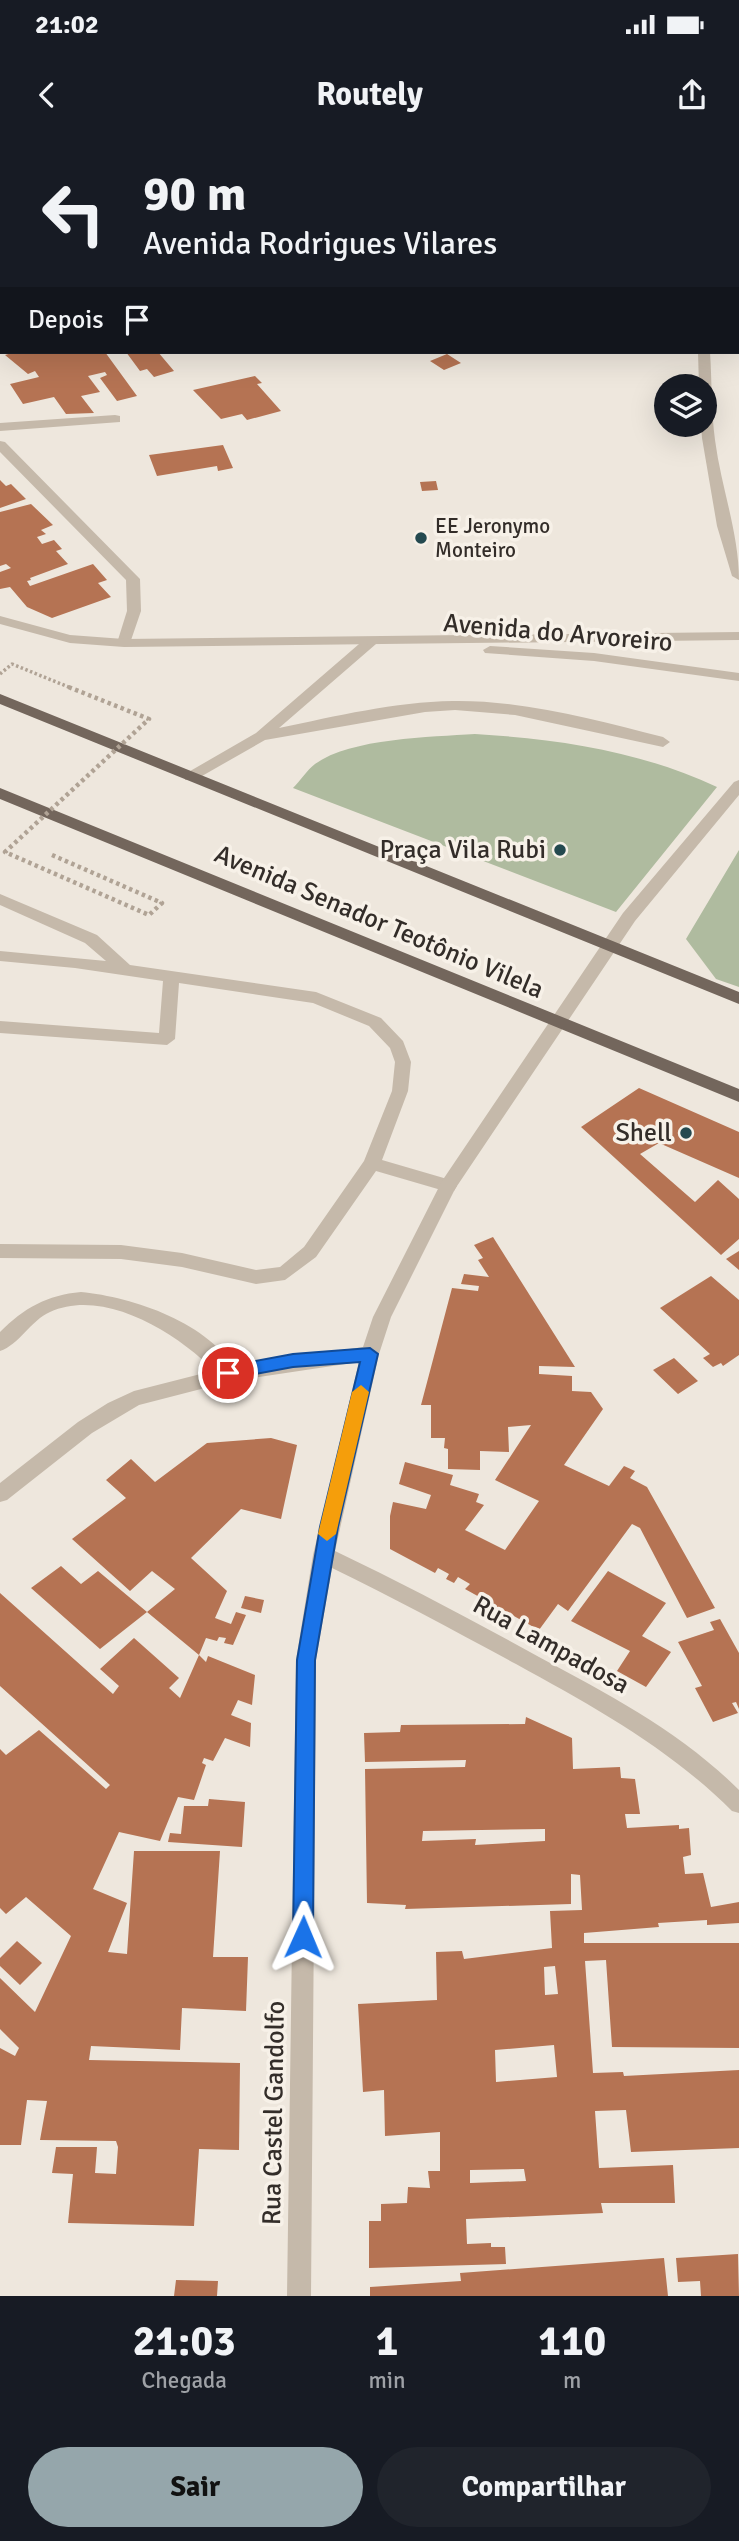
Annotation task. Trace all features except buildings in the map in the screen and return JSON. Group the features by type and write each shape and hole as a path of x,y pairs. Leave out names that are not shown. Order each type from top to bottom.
{"main road":[{"path":"0,699 739,998"},
{"name":"Avenida Senador Teotônio Vilela","path":"0,793 739,1096"}],"street":[{"path":"704,354 708,438 724,526 739,576"},
{"path":"0,427 115,419"},
{"path":"0,445 133,579 138,597 136,611 124,643"},
{"name":"Avenida do Arvoreiro","path":"0,620 70,639 124,643 739,636"},
{"path":"190,777 261,736 371,641"},
{"name":"Avenida do Arvoreiro","path":"371,641 594,657 739,677"},
{"path":"261,736 426,707 495,707 531,710 663,742"},
{"name":"Rua Castel Gandolfo","path":"299,2296 306,1660 323,1555 370,1354 382,1317 448,1186 609,947 739,785"},
{"path":"0,899 91,939 124,968"},
{"path":"0,956 124,968 316,998 347,1008 375,1022 397,1045 403,1062 400,1091 372,1163 310,1252 285,1273 272,1277 245,1275 182,1260 121,1252 0,1251"},
{"path":"0,1027 167,1039 171,975"},
{"path":"372,1163 448,1186"},
{"path":"0,1344 21,1322 47,1305 68,1299 99,1300 128,1307 180,1330 196,1340 228,1373"},
{"path":"0,1494 116,1407 147,1394 228,1373 293,1361 370,1354"},
{"name":"Rua Lampadosa","path":"323,1555 386,1584 596,1698 686,1756 739,1804"}],"path":[{"path":"0,674 12,664 149,719 5,852 149,915 162,903 52,855"}],"green space":[{"name":"Praça Vila Rubi","path":"475,734 537,739 599,749 659,764 717,787 616,912 293,788 315,764 330,755 349,749 392,740"},
{"path":"739,850 739,987 716,979 686,939"}],"slow traffic":[{"path":"327,1534 361,1392"}],"place":[{"name":"EE Jeronymo Monteiro","path":"421,538"},
{"name":"Praça Vila Rubi","path":"560,850"},
{"name":"Shell","path":"686,1133"}],"route":[{"path":"228,1373 293,1361 370,1354 323,1555 306,1660 303,1937"}]}
